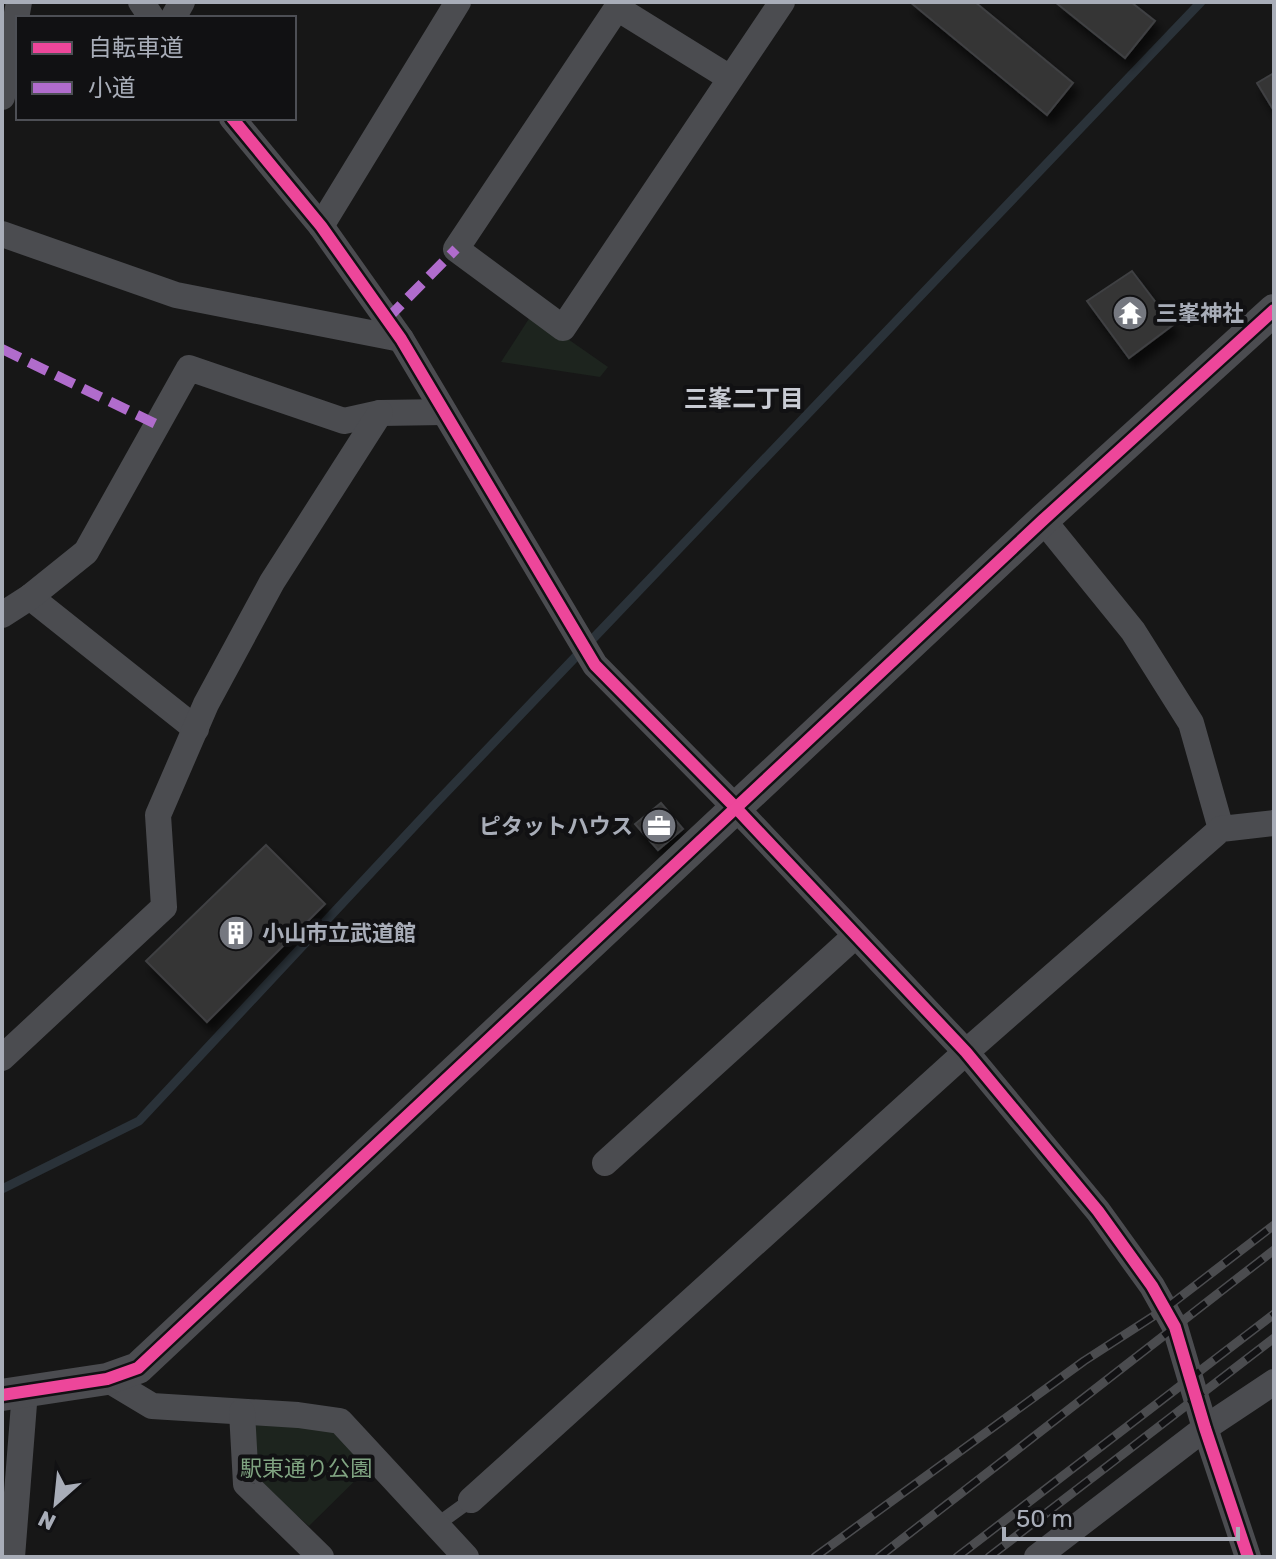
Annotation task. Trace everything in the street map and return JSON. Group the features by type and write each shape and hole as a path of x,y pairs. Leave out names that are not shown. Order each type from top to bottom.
{"street":[{"path":"2,97 7,42 19,2"},
{"path":"321,226 458,2"},
{"path":"730,78 617,8 456,249 563,328 782,2"},
{"path":"234,120 321,226 401,339 595,665 737,809 966,1052 1098,1211 1166,1308 1175,1327 1248,1557"},
{"path":"2,234 176,295 401,339"},
{"path":"12,1557 14,1393 107,1379 138,1368 1043,520 1274,310"},
{"path":"2,615 86,552 189,368 344,421 380,413 444,412"},
{"path":"2,1058 164,907 158,815 206,704 272,582 380,413"},
{"path":"1043,520 1133,631 1191,723 1221,829"},
{"path":"30,597 196,729"},
{"path":"471,1500 966,1052 1221,829 1274,823"},
{"path":"605,1163 855,936"},
{"path":"107,1379 152,1406 298,1415 340,1421 466,1557"},
{"path":"1037,1557 1205,1428 1274,1382"},
{"path":"242,1412 246,1484 321,1557"}],"lane":[{"path":"438,1524 471,1500"}],"green space":[{"path":"532,314 608,367 600,377 501,362"},
{"name":"駅東通り公園","path":"256,1422 332,1427 371,1465 309,1526 253,1478"}],"building":[{"path":"910,2 975,2 1073,83 1047,115"},
{"path":"1055,2 1131,2 1155,21 1125,58"},
{"path":"1274,73 1274,111 1257,83"},
{"name":"三峯神社","path":"1132,271 1173,325 1129,358 1087,301"},
{"name":"ピタットハウス","path":"661,803 683,829 658,850 635,824"},
{"name":"小山市立武道館","path":"266,845 325,904 207,1022 146,961"}],"waterway":[{"path":"2,1189 139,1121 436,803 1201,2"}],"railway":[{"path":"815,1557 1084,1361 1166,1308 1274,1225"},
{"path":"879,1557 1274,1250"},
{"path":"957,1557 1274,1314"},
{"path":"989,1557 1274,1338"}],"marked path":[{"path":"387,319 456,249"},
{"path":"2,349 158,425"}],"cycle path":[{"path":"234,120 321,226 401,339 595,665 737,809 966,1052 1098,1211 1152,1286 1175,1327 1248,1557"},
{"path":"2,1395 107,1379 138,1368 1043,520 1274,310"}],"place":[{"name":"三峯神社","path":"1130,313"},
{"name":"ピタットハウス","path":"659,826"},
{"name":"小山市立武道館","path":"236,933"}],"district":[{"name":"三峯二丁目","path":"744,399"}]}
